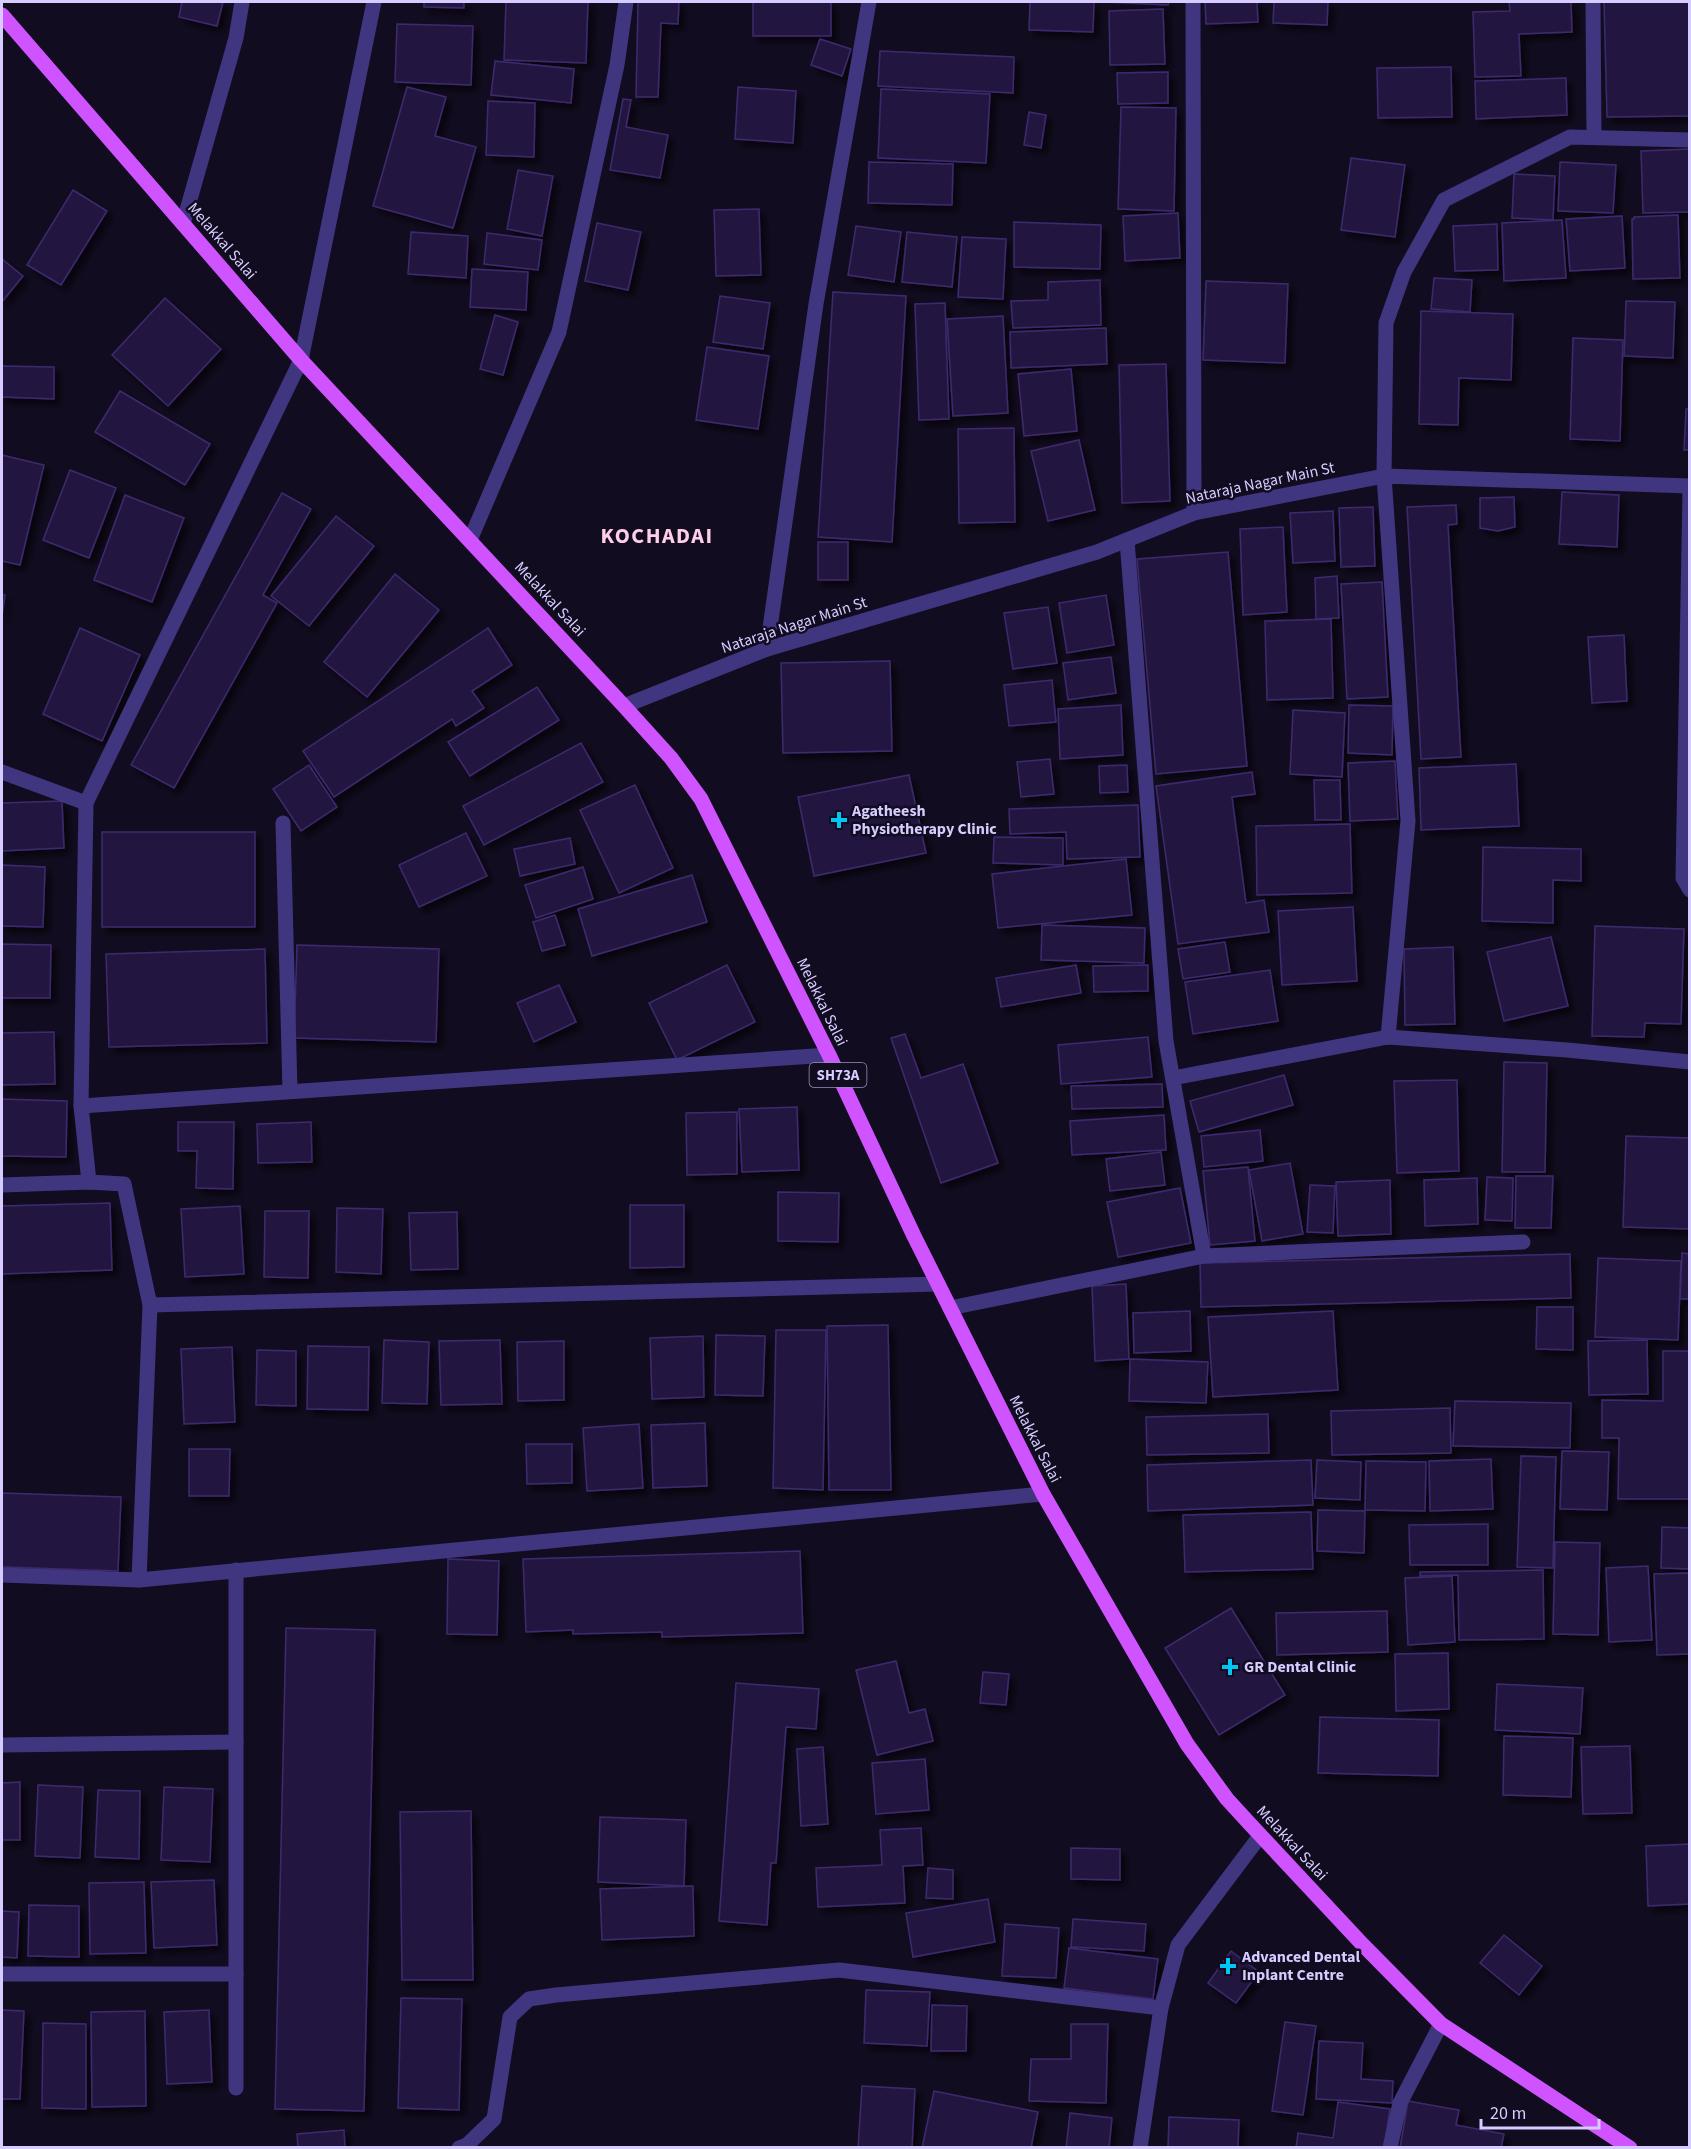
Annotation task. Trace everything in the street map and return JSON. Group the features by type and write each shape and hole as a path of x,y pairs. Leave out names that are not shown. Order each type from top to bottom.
{"main road":[{"name":"Melakkal Salai","path":"2,15 301,360 624,706 671,758 701,799 829,1055 938,1284 1042,1494 1187,1744 1227,1799 1363,1946 1441,2024 1630,2148"}],"street":[{"path":"183,224 236,38 242,2"},
{"path":"89,1182 81,1106 86,803 301,360 374,2"},
{"path":"470,540 559,332 617,65 626,2"},
{"path":"767,649 816,304 869,2"},
{"path":"1193,2 1194,513"},
{"path":"1593,2 1594,137"},
{"path":"1388,1037 1408,821 1384,476 1386,323 1404,272 1444,200 1570,137 1689,140"},
{"name":"Nataraja Nagar Main St","path":"624,706 767,649 1097,552 1194,513 1384,476 1689,488"},
{"path":"1689,488 1683,878 1689,890"},
{"path":"1127,540 1166,1041 1204,1256"},
{"path":"2,772 86,803"},
{"path":"283,823 290,1091"},
{"path":"1173,1078 1388,1037 1567,1050 1689,1062"},
{"path":"81,1106 829,1055"},
{"path":"2,1185 89,1182 124,1184 150,1305 139,1580"},
{"path":"950,1308 1204,1256 1523,1242"},
{"path":"150,1305 938,1284"},
{"path":"2,1575 139,1580 1042,1494"},
{"path":"236,1570 236,2088"},
{"path":"2,1744 236,1742"},
{"path":"1140,2148 1161,2008 1178,1946 1260,1836"},
{"path":"459,2148 467,2145 494,2119 510,2017 529,1999 839,1970 1161,2008"},
{"path":"2,1974 236,1974"},
{"path":"1390,2148 1400,2103 1441,2024"}],"building":[{"path":"182,2 223,2 217,26 179,17"},
{"path":"424,2 464,2 464,8 424,7"},
{"path":"506,2 588,2 586,63 504,60"},
{"path":"638,2 679,2 678,24 661,23 658,97 636,97"},
{"path":"753,2 831,2 831,36 753,36"},
{"path":"1030,2 1094,2 1093,32 1029,30"},
{"path":"1103,2 1169,2 1168,5"},
{"path":"1205,2 1257,2 1258,22 1206,24"},
{"path":"1274,2 1328,2 1327,25 1273,23"},
{"path":"1509,2 1571,2 1572,32 1519,34 1521,76 1475,77 1473,12 1510,11"},
{"path":"1604,2 1690,2 1690,116 1607,117"},
{"path":"1163,9 1165,64 1110,65 1109,11"},
{"path":"397,24 473,26 471,85 395,82"},
{"path":"820,39 851,49 842,76 811,65"},
{"path":"880,51 1014,57 1013,93 878,86"},
{"path":"495,61 574,69 571,103 491,95"},
{"path":"1451,67 1452,117 1378,118 1377,68"},
{"path":"1168,72 1168,103 1118,104 1117,73"},
{"path":"1566,78 1567,115 1476,119 1475,81"},
{"path":"407,87 446,97 435,136 476,147 453,228 373,206"},
{"path":"738,87 796,91 793,143 735,139"},
{"path":"881,89 990,94 986,163 878,158"},
{"path":"623,99 631,100 626,127 668,135 660,178 610,170"},
{"path":"488,101 535,103 534,157 486,155"},
{"path":"1121,107 1176,108 1174,211 1118,209"},
{"path":"1029,112 1046,115 1041,148 1024,145"},
{"path":"1690,149 1690,212 1643,213 1641,151"},
{"path":"1351,158 1405,165 1395,237 1341,230"},
{"path":"869,162 953,164 952,205 868,203"},
{"path":"1560,162 1616,165 1613,213 1558,211"},
{"path":"518,170 553,176 542,236 507,229"},
{"path":"1514,174 1555,176 1553,220 1512,218"},
{"path":"73,190 107,211 61,285 27,265"},
{"path":"759,209 761,275 716,276 714,210"},
{"path":"1178,213 1180,258 1125,261 1123,216"},
{"path":"1678,215 1680,278 1633,279 1632,219 1634,217"},
{"path":"1622,216 1625,268 1570,271 1566,219"},
{"path":"1562,220 1566,278 1504,281 1502,223"},
{"path":"1014,222 1101,225 1100,269 1014,267"},
{"path":"597,223 641,232 628,290 585,281"},
{"path":"1497,224 1498,270 1455,271 1453,226"},
{"path":"856,226 901,232 894,282 848,275"},
{"path":"411,232 468,236 466,278 408,274"},
{"path":"907,232 957,237 952,287 902,282"},
{"path":"487,233 542,240 538,270 484,264"},
{"path":"962,237 1006,239 1003,299 958,297"},
{"path":"2,259 23,276 2,302"},
{"path":"472,269 528,272 526,310 470,307"},
{"path":"1434,278 1472,280 1470,312 1431,309"},
{"path":"1100,280 1101,325 1013,328 1011,301 1048,300 1048,282"},
{"path":"1206,281 1288,284 1285,363 1203,360"},
{"path":"833,292 906,296 892,542 818,537"},
{"path":"720,296 770,303 763,349 713,342"},
{"path":"165,298 221,349 168,406 112,355"},
{"path":"1626,301 1675,302 1673,358 1624,356"},
{"path":"945,303 949,419 919,420 915,304"},
{"path":"1421,311 1513,314 1511,380 1459,378 1458,425 1419,424"},
{"path":"495,315 518,322 503,375 480,369"},
{"path":"1003,316 1008,413 953,416 947,319"},
{"path":"1106,328 1107,364 1011,368 1010,332"},
{"path":"1573,338 1623,340 1620,441 1570,439"},
{"path":"707,347 769,356 758,429 696,420"},
{"path":"1166,364 1170,501 1122,503 1119,365"},
{"path":"2,366 54,367 54,399 2,397"},
{"path":"1071,369 1077,431 1024,436 1018,374"},
{"path":"120,391 210,444 185,485 95,432"},
{"path":"1686,409 1690,409 1690,450 1684,450"},
{"path":"1014,428 1015,522 959,523 958,429"},
{"path":"1079,440 1095,510 1048,521 1031,451"},
{"path":"2,455 44,465 20,565 2,561"},
{"path":"70,470 116,488 89,558 43,540"},
{"path":"1562,492 1619,495 1617,547 1559,544"},
{"path":"282,493 311,509 263,595 277,603 174,788 131,765"},
{"path":"125,495 184,518 152,602 94,580"},
{"path":"1514,497 1515,527 1498,531 1480,528 1480,498"},
{"path":"1456,505 1457,524 1448,525 1461,757 1421,759 1407,507"},
{"path":"1373,507 1375,566 1341,567 1339,508"},
{"path":"1333,511 1335,561 1293,563 1290,513"},
{"path":"336,516 374,546 309,626 271,596"},
{"path":"1283,527 1287,612 1243,615 1240,529"},
{"path":"818,542 848,542 848,580 818,580"},
{"path":"1228,552 1247,766 1156,774 1137,559"},
{"path":"395,574 439,610 367,697 324,662"},
{"path":"1337,576 1339,618 1316,619 1315,578"},
{"path":"1382,582 1388,697 1347,699 1341,584"},
{"path":"2,594 5,595 2,616"},
{"path":"1106,595 1114,645 1067,653 1059,603"},
{"path":"1048,607 1057,663 1013,669 1004,613"},
{"path":"1331,619 1333,698 1267,700 1265,621"},
{"path":"80,628 140,655 102,741 43,714"},
{"path":"488,628 512,665 472,691 484,708 456,726 452,719 334,797 303,751"},
{"path":"1624,635 1627,701 1592,703 1588,637"},
{"path":"1111,657 1116,693 1068,700 1063,663"},
{"path":"890,661 892,751 783,753 781,663"},
{"path":"1052,680 1056,722 1009,726 1004,685"},
{"path":"537,687 559,720 470,776 448,742"},
{"path":"1121,705 1123,755 1060,759 1058,709"},
{"path":"1349,705 1393,706 1392,755 1348,753"},
{"path":"1293,710 1345,713 1342,777 1290,774"},
{"path":"581,743 603,782 484,845 463,806"},
{"path":"1050,759 1054,794 1021,797 1017,762"},
{"path":"1395,761 1398,819 1350,821 1348,763"},
{"path":"1516,764 1519,826 1421,830 1419,768"},
{"path":"309,765 337,807 301,831 273,789"},
{"path":"1127,765 1128,792 1100,793 1099,766"},
{"path":"1252,772 1255,794 1232,797 1246,903 1264,900 1269,932 1178,944 1156,786"},
{"path":"909,775 926,853 814,876 798,797"},
{"path":"1314,780 1340,780 1341,820 1315,820"},
{"path":"635,785 673,868 619,893 580,810"},
{"path":"62,801 64,848 2,851 2,803"},
{"path":"1138,805 1140,857 1067,859 1066,832 1010,834 1009,809"},
{"path":"1350,824 1352,893 1257,895 1256,826"},
{"path":"102,832 255,832 255,927 102,927"},
{"path":"466,833 487,876 419,907 399,865"},
{"path":"994,837 1063,838 1063,865 993,863"},
{"path":"570,838 575,864 520,876 514,849"},
{"path":"1483,847 1581,849 1581,881 1553,880 1553,923 1482,921"},
{"path":"1126,859 1132,915 998,928 992,874"},
{"path":"2,865 45,867 43,927 2,926"},
{"path":"583,867 593,899 536,918 525,885"},
{"path":"692,875 707,922 592,956 578,909"},
{"path":"1353,907 1357,981 1282,985 1278,911"},
{"path":"555,915 565,945 542,951 533,922"},
{"path":"1042,925 1145,928 1144,963 1041,960"},
{"path":"1595,926 1684,929 1681,1024 1645,1023 1644,1037 1592,1036"},
{"path":"1551,937 1568,1006 1504,1021 1487,952"},
{"path":"1225,942 1230,972 1183,979 1178,949"},
{"path":"2,944 51,945 50,998 2,998"},
{"path":"297,945 439,949 436,1042 294,1038"},
{"path":"1453,947 1455,1024 1405,1025 1404,949"},
{"path":"265,949 267,1043 109,1047 106,954"},
{"path":"727,965 755,1022 677,1060 649,1003"},
{"path":"1076,965 1081,993 1001,1007 996,978"},
{"path":"1148,965 1148,991 1094,992 1093,966"},
{"path":"1270,970 1278,1021 1193,1034 1185,982"},
{"path":"559,985 576,1022 534,1042 517,1003"},
{"path":"54,1032 55,1084 2,1085 2,1033"},
{"path":"905,1034 921,1078 963,1064 998,1163 941,1183 891,1038"},
{"path":"1148,1037 1152,1077 1061,1084 1058,1045"},
{"path":"1504,1062 1547,1063 1545,1172 1502,1172"},
{"path":"1284,1075 1293,1105 1199,1132 1190,1101"},
{"path":"1457,1080 1459,1171 1397,1173 1394,1081"},
{"path":"1162,1084 1163,1107 1072,1109 1071,1086"},
{"path":"2,1099 67,1101 66,1157 2,1156"},
{"path":"797,1107 799,1170 742,1172 739,1109"},
{"path":"737,1112 737,1174 687,1175 686,1113"},
{"path":"1164,1115 1166,1150 1072,1155 1070,1121"},
{"path":"178,1122 234,1122 233,1189 196,1188 197,1151 178,1151"},
{"path":"311,1122 312,1162 258,1163 257,1124"},
{"path":"1260,1130 1263,1161 1204,1167 1201,1136"},
{"path":"1626,1136 1690,1138 1690,1229 1623,1227"},
{"path":"1161,1152 1165,1185 1110,1191 1106,1159"},
{"path":"1290,1163 1303,1234 1262,1241 1249,1170"},
{"path":"1248,1167 1255,1241 1210,1245 1203,1171"},
{"path":"1516,1176 1553,1176 1551,1228 1515,1228"},
{"path":"1487,1177 1513,1178 1512,1221 1485,1220"},
{"path":"1477,1178 1478,1224 1425,1226 1424,1180"},
{"path":"1390,1180 1391,1234 1338,1236 1336,1182"},
{"path":"1310,1185 1335,1186 1333,1233 1307,1232"},
{"path":"1180,1188 1191,1243 1118,1257 1107,1202"},
{"path":"778,1192 839,1193 838,1242 778,1241"},
{"path":"110,1203 112,1270 2,1274 2,1206"},
{"path":"630,1205 684,1205 684,1267 630,1268"},
{"path":"240,1206 244,1274 185,1277 181,1209"},
{"path":"337,1208 383,1209 381,1274 336,1272"},
{"path":"265,1211 309,1211 308,1278 264,1277"},
{"path":"457,1212 458,1269 411,1270 409,1213"},
{"path":"1682,1253 1690,1254 1690,1299 1680,1299"},
{"path":"1570,1254 1571,1298 1201,1307 1200,1263"},
{"path":"1598,1258 1681,1261 1678,1340 1595,1337"},
{"path":"1126,1284 1129,1359 1095,1361 1092,1286"},
{"path":"1537,1307 1573,1307 1573,1350 1536,1349"},
{"path":"1190,1311 1191,1351 1134,1353 1133,1313"},
{"path":"1333,1311 1338,1390 1213,1397 1208,1317"},
{"path":"888,1325 891,1490 829,1490 827,1326"},
{"path":"776,1330 826,1330 823,1490 773,1488"},
{"path":"716,1335 765,1336 763,1396 715,1395"},
{"path":"703,1336 704,1397 652,1399 650,1338"},
{"path":"384,1340 429,1342 427,1404 382,1403"},
{"path":"500,1340 502,1404 441,1405 439,1341"},
{"path":"1647,1340 1648,1394 1589,1395 1588,1341"},
{"path":"564,1341 564,1400 518,1401 517,1342"},
{"path":"308,1346 369,1347 368,1410 307,1409"},
{"path":"232,1347 235,1422 184,1424 181,1349"},
{"path":"257,1350 296,1351 296,1406 256,1405"},
{"path":"1663,1351 1690,1351 1690,1499 1618,1499 1619,1438 1602,1438 1602,1400 1663,1401"},
{"path":"1130,1359 1208,1362 1206,1403 1129,1401"},
{"path":"1455,1401 1571,1403 1570,1448 1453,1446"},
{"path":"1450,1408 1451,1453 1332,1455 1331,1411"},
{"path":"1268,1414 1269,1453 1147,1455 1146,1417"},
{"path":"705,1423 707,1486 653,1488 651,1425"},
{"path":"639,1424 643,1488 587,1491 583,1428"},
{"path":"526,1444 572,1444 572,1483 527,1484"},
{"path":"189,1449 230,1449 229,1496 189,1496"},
{"path":"1562,1451 1609,1452 1607,1510 1560,1509"},
{"path":"1521,1456 1556,1457 1553,1568 1517,1567"},
{"path":"1491,1459 1493,1509 1430,1511 1429,1461"},
{"path":"1311,1460 1313,1505 1148,1511 1147,1465"},
{"path":"1317,1460 1361,1462 1360,1500 1315,1498"},
{"path":"1366,1461 1426,1462 1425,1511 1365,1510"},
{"path":"2,1493 121,1497 118,1571 2,1567"},
{"path":"1318,1510 1365,1511 1364,1553 1317,1551"},
{"path":"1311,1512 1313,1569 1185,1572 1183,1515"},
{"path":"1488,1524 1488,1565 1410,1565 1409,1525"},
{"path":"1662,1527 1690,1528 1690,1569 1661,1568"},
{"path":"1555,1542 1600,1543 1598,1635 1553,1634"},
{"path":"800,1551 803,1633 662,1637 662,1632 573,1634 573,1630 526,1632 523,1559"},
{"path":"448,1559 499,1561 497,1635 447,1634"},
{"path":"1648,1566 1652,1640 1609,1642 1606,1568"},
{"path":"1543,1570 1544,1639 1459,1640 1458,1575 1420,1576 1420,1572"},
{"path":"1690,1573 1690,1654 1657,1655 1654,1574"},
{"path":"1452,1576 1455,1642 1408,1645 1405,1578"},
{"path":"1231,1608 1285,1695 1219,1735 1165,1648"},
{"path":"1387,1611 1388,1652 1277,1655 1276,1613"},
{"path":"286,1628 375,1630 364,2111 275,2109"},
{"path":"1448,1653 1449,1709 1396,1711 1395,1654"},
{"path":"896,1661 909,1713 925,1709 933,1741 877,1755 856,1670"},
{"path":"983,1672 1009,1674 1006,1705 980,1703"},
{"path":"736,1683 819,1689 816,1729 786,1727 776,1863 771,1863 767,1925 719,1921"},
{"path":"1497,1684 1583,1688 1580,1734 1495,1730"},
{"path":"1320,1717 1439,1720 1438,1776 1318,1773"},
{"path":"1504,1736 1573,1738 1571,1797 1503,1795"},
{"path":"1630,1746 1632,1813 1583,1814 1581,1747"},
{"path":"823,1747 828,1824 801,1826 797,1749"},
{"path":"925,1759 929,1810 876,1814 872,1763"},
{"path":"20,1782 20,1840 2,1840 2,1783"},
{"path":"38,1785 83,1787 80,1858 35,1856"},
{"path":"164,1787 213,1789 210,1862 161,1860"},
{"path":"98,1790 140,1791 139,1859 95,1857"},
{"path":"471,1811 473,1980 402,1980 400,1812"},
{"path":"600,1817 686,1820 684,1886 598,1882"},
{"path":"921,1828 923,1865 903,1866 905,1903 818,1907 816,1868 882,1865 880,1830"},
{"path":"1690,1844 1690,1904 1648,1906 1646,1846"},
{"path":"1071,1848 1120,1849 1120,1880 1071,1879"},
{"path":"928,1868 953,1870 953,1899 926,1898"},
{"path":"214,1880 217,1945 154,1948 151,1882"},
{"path":"144,1882 146,1953 90,1954 89,1883"},
{"path":"693,1886 694,1936 602,1940 600,1889"},
{"path":"988,1899 995,1942 913,1957 906,1913"},
{"path":"29,1905 79,1906 79,1957 28,1956"},
{"path":"2,1911 19,1912 17,1958 2,1957"},
{"path":"1073,1919 1146,1924 1144,1951 1071,1947"},
{"path":"1005,1924 1059,1928 1056,1978 1002,1976"},
{"path":"1504,1935 1542,1966 1519,1995 1480,1963"},
{"path":"1069,1948 1158,1959 1153,1999 1064,1988"},
{"path":"1231,1951 1259,1972 1236,2003 1208,1983"},
{"path":"866,1990 930,1992 927,2046 864,2043"},
{"path":"401,1998 462,1999 459,2110 398,2108"},
{"path":"932,2005 967,2006 966,2051 931,2051"},
{"path":"2,2010 24,2011 20,2099 2,2099"},
{"path":"209,2010 212,2082 167,2084 164,2012"},
{"path":"145,2011 146,2106 92,2107 91,2012"},
{"path":"1285,2022 1316,2026 1303,2115 1272,2111"},
{"path":"43,2023 86,2024 86,2109 42,2108"},
{"path":"1071,2024 1108,2024 1106,2103 1029,2101 1031,2059 1071,2059"},
{"path":"1319,2041 1363,2043 1361,2079 1393,2081 1392,2103 1316,2099"},
{"path":"862,2086 915,2089 912,2148 858,2148"},
{"path":"934,2091 1038,2112 1031,2148 922,2148"},
{"path":"1408,2101 1459,2110 1456,2125 1504,2134 1501,2148 1400,2148"},
{"path":"1338,2102 1390,2109 1384,2148 1296,2148 1298,2133 1333,2138"},
{"path":"1070,2113 1112,2118 1109,2148 1066,2148"},
{"path":"1169,2117 1239,2120 1238,2148 1168,2148"},
{"path":"344,2130 345,2148 298,2148 297,2134"}],"place":[{"name":"Agatheesh Physiotherapy Clinic","path":"839,820"},
{"name":"GR Dental Clinic","path":"1230,1667"},
{"name":"Advanced Dental Inplant Centre","path":"1228,1966"}],"district":[{"name":"KOCHADAI","path":"657,536"}]}
